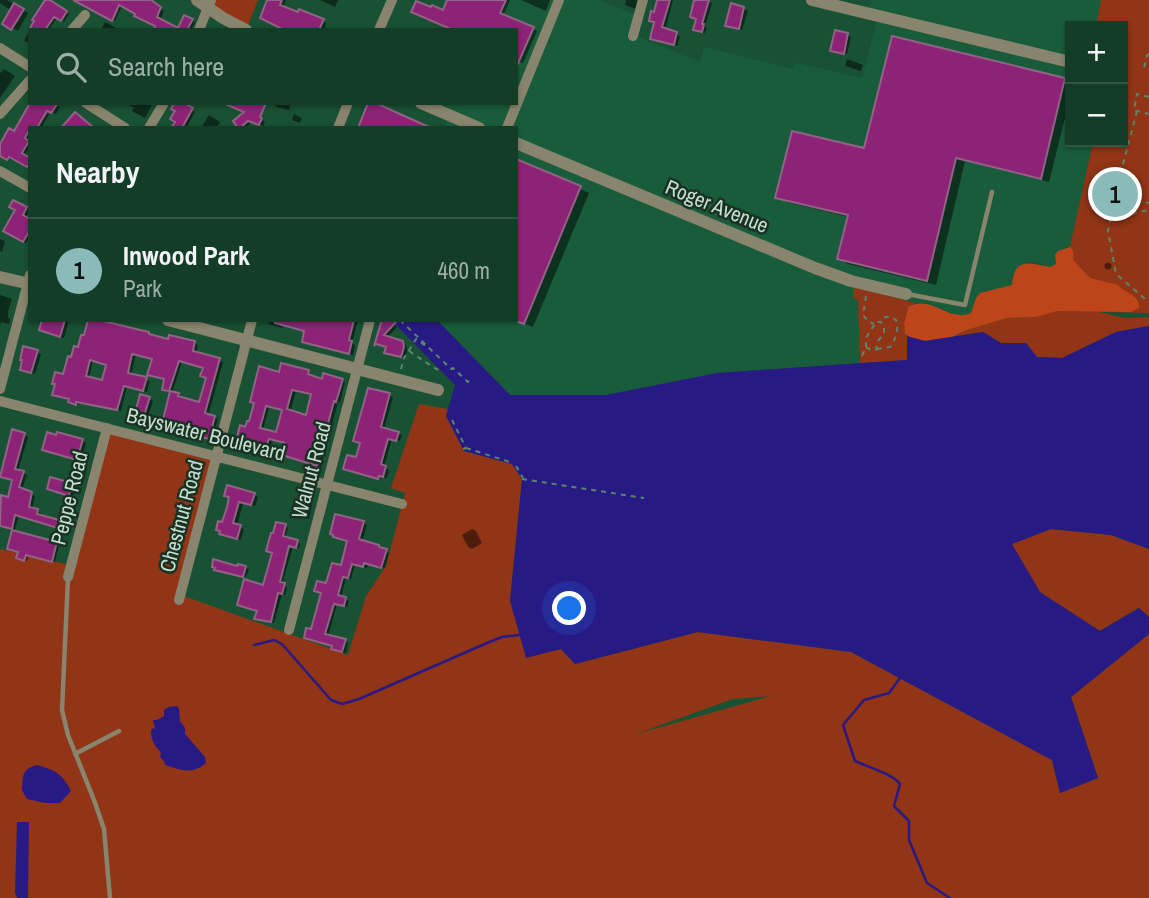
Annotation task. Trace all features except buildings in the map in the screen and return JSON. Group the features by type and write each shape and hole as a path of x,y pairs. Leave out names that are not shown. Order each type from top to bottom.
{"street":[{"path":"380,28 391,0"},
{"path":"518,101 559,0"},
{"path":"633,36 643,0"},
{"path":"812,0 866,6 1065,61"},
{"path":"199,28 205,3 223,18 242,28"},
{"path":"74,28 85,15"},
{"path":"0,48 28,66"},
{"path":"0,114 28,82"},
{"path":"89,105 122,126"},
{"path":"150,126 163,105"},
{"path":"339,126 347,105"},
{"path":"426,105 475,126"},
{"path":"508,126 516,105"},
{"name":"Roger Avenue","path":"518,144 815,268 851,281 906,294"},
{"path":"0,171 28,187"},
{"path":"0,277 28,281"},
{"path":"0,389 28,285"},
{"path":"176,322 438,390"},
{"name":"Chestnut Road","path":"179,600 252,322"},
{"name":"Walnut Road","path":"289,630 369,322"},
{"name":"Bayswater Boulevard","path":"0,401 402,504"},
{"name":"Peppe Road","path":"68,577 107,428"}],"lane":[{"path":"906,294 965,305 992,192"},
{"path":"68,577 62,710 68,736 104,829 110,898"},
{"path":"75,754 119,731"}],"path":[{"path":"1149,54 1144,68 1149,69"},
{"path":"1149,97 1137,94 1134,110 1149,114"},
{"path":"1137,111 1108,231 1116,274 1149,301"},
{"path":"1117,194 1149,203"},
{"path":"1111,217 1149,210"},
{"path":"866,294 863,315 868,321 874,324 885,317 891,317 897,324 897,334 890,347 876,350 866,347"},
{"path":"402,322 451,369 468,382 472,377"},
{"path":"876,350 884,332 881,322"},
{"path":"862,356 866,338 874,324"},
{"path":"398,380 404,358 416,339 426,348 427,346"},
{"path":"409,351 442,372"},
{"path":"452,421 465,448 514,464 523,479 644,498"}],"shaded area":[{"path":"213,0 258,0 247,28 209,7"},
{"path":"444,0 599,0 640,16 636,36 700,62 704,47 793,69 796,63 862,78 878,16 867,13 870,0 1101,0 1097,21 1065,21 1065,147 1092,147 1070,247 1063,248 1056,264 1050,267 1027,262 1018,267 1012,276 1012,285 985,291 976,298 971,313 967,315 959,316 928,303 916,303 854,287 858,300 860,363 717,373 606,395 510,395 439,322 518,322 518,126 445,126 450,114 439,105 518,105 518,28 473,16 443,4"},
{"path":"1101,0 1149,0 1149,313 1099,312 1125,318 1149,317 1149,326 1116,332 1062,358 1037,357 1026,343 1001,343 983,332 953,337 1007,318 1036,317 1056,310 1092,147 1128,147 1128,21 1097,21"},
{"path":"1070,247 1073,260 1090,278 1118,285 1135,297 1139,308 1131,312 1057,311 1036,317 1007,318 952,337 925,341 905,334 908,307 925,304 955,314 971,313 980,293 1012,285 1013,276 1020,266 1030,264 1050,267 1056,264 1055,255 1058,251"},
{"path":"853,287 916,303 908,307 905,317 907,360 860,363 858,300 853,298"},
{"path":"393,322 439,322 510,395 606,395 717,373 907,360 907,336 925,341 983,332 1001,343 1026,343 1037,357 1062,358 1116,332 1149,326 1149,549 1111,535 1051,529 1012,544 1040,592 1100,631 1139,608 1149,617 1149,634 1071,697 1098,778 1060,793 1052,760 851,652 698,632 575,664 561,649 526,658 510,601 522,479 512,464 464,451 446,416 455,385"},
{"path":"419,404 448,409 446,416 464,451 512,464 522,479 510,601 575,664 698,632 851,652 1052,760 1060,793 1098,778 1071,697 1149,634 1149,898 0,898 0,549 70,565 104,427 217,457 181,595 348,655 366,596 386,566 405,493 391,488","holes":["771,696 636,734 733,699"]},
{"path":"1051,529 1111,535 1149,549 1149,617 1138,608 1100,631 1040,592 1011,544"},
{"path":"177,706 185,734 205,757 206,763 196,769 181,770 165,765 152,737 152,728 155,729 153,720 164,716 164,710 169,707"},
{"path":"37,765 49,769 65,780 71,791 60,803 27,799 22,790 24,774"},
{"path":"17,822 29,822 28,898 17,898 15,893"}],"waterway":[{"path":"254,645 274,640 282,644 331,700 342,704 502,637 519,635"},
{"path":"900,678 889,693 864,700 843,725 855,761 886,774 900,784 894,806 909,821 909,840 927,883 950,898"}],"place":[{"name":"Inwood Park","path":"1115,194"}]}
